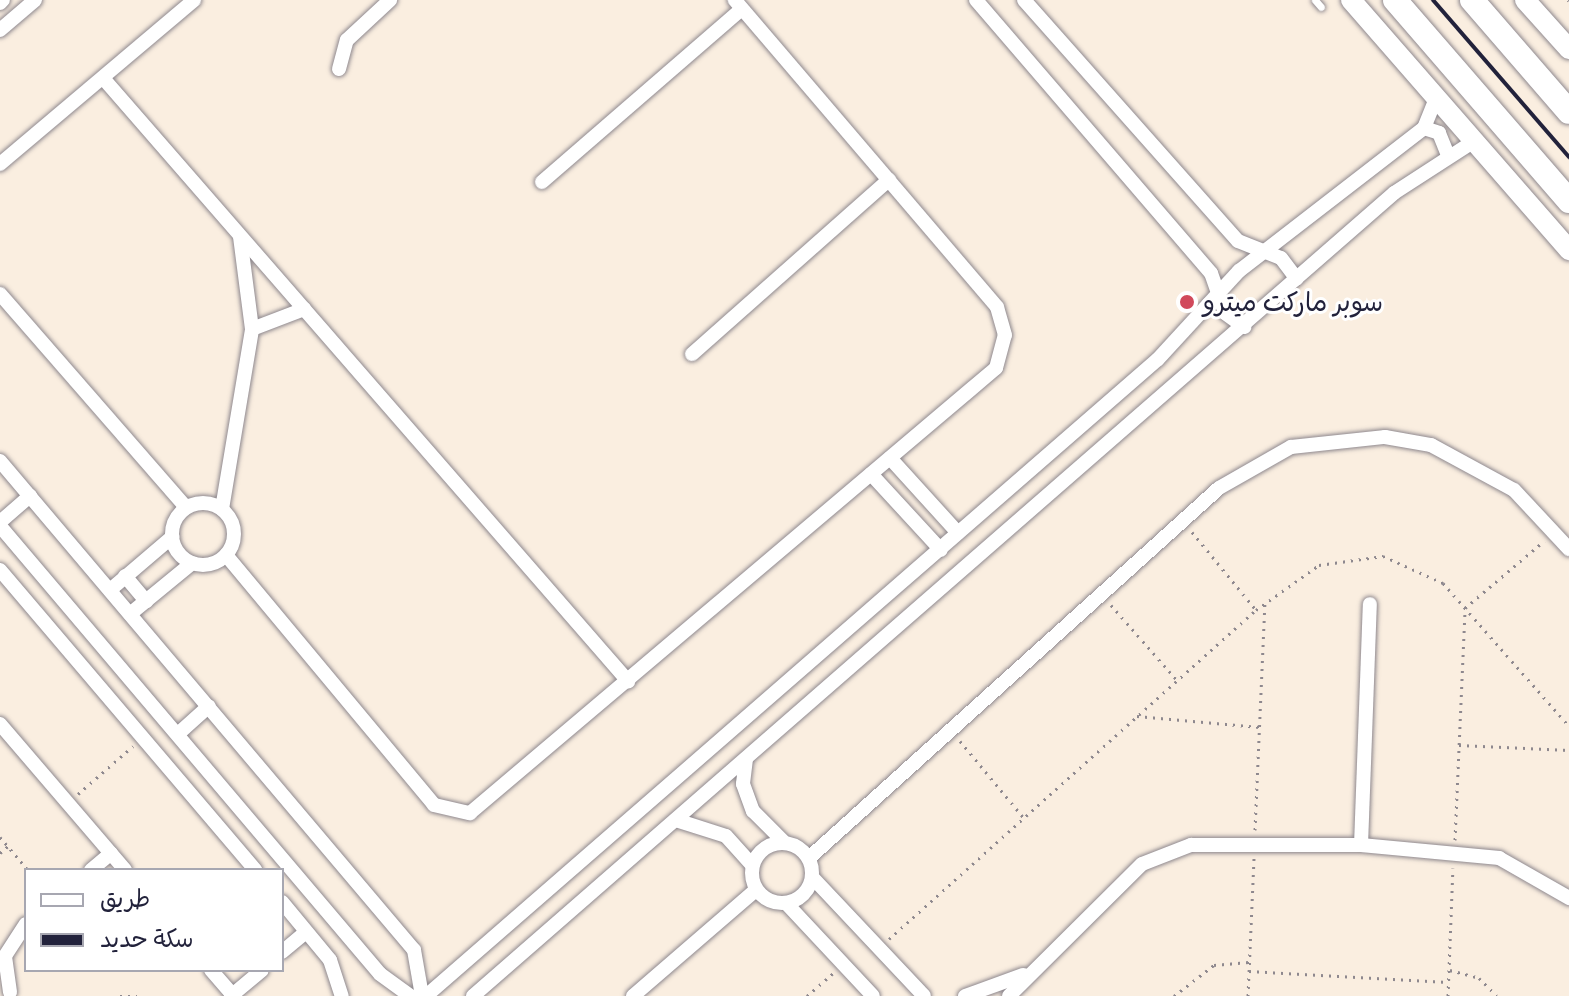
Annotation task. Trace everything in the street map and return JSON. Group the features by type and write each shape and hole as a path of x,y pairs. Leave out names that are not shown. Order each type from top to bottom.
{"highway":[{"path":"1395,0 1569,201"},
{"path":"1472,0 1569,112"}],"main road":[{"path":"1351,0 1569,250"},
{"path":"1525,0 1569,49"}],"street":[{"path":"0,30 35,0"},
{"path":"0,164 194,0"},
{"path":"339,69 347,40 390,0"},
{"path":"976,0 1211,273 1225,313 1244,327"},
{"path":"1024,0 1238,241 1281,258 1297,279"},
{"path":"226,555 447,813 477,810 996,368 1005,335 991,300 739,4 542,182"},
{"path":"103,78 628,681"},
{"path":"0,461 414,950 424,996 941,550 1220,297 1264,251 1424,128 1436,98"},
{"path":"1424,128 1439,133 1447,153"},
{"path":"473,996 679,821 746,759 1297,279 1447,153 1474,141"},
{"path":"692,354 889,180"},
{"path":"226,555 235,536 222,509 252,329 238,233"},
{"path":"0,294 186,507"},
{"path":"252,329 304,309"},
{"path":"809,858 1182,521 1248,466 1291,447 1385,437 1475,463 1514,490 1569,549"},
{"path":"890,458 958,533"},
{"path":"871,474 941,550"},
{"path":"30,496 0,524 380,974 410,996"},
{"path":"110,590 172,537 186,507 200,502 222,509"},
{"path":"172,537 192,563"},
{"path":"130,614 192,563 226,555"},
{"path":"0,570 253,868"},
{"path":"125,576 146,601"},
{"path":"1361,845 1370,604"},
{"path":"179,733 209,706"},
{"path":"0,724 123,868"},
{"path":"746,759 743,784 753,811 784,842 809,858 812,877 924,996"},
{"path":"679,821 726,836 752,865 756,890"},
{"path":"752,865 764,848 784,842"},
{"path":"1009,996 1027,973 1142,864 1191,845 1255,842 1361,845 1454,853 1527,868 1569,898"},
{"path":"93,868 111,853"},
{"path":"786,903 801,897 812,877"},
{"path":"756,890 786,903 873,996"},
{"path":"633,996 756,890"},
{"path":"284,904 330,960 342,996"},
{"path":"10,992 5,956 24,927"},
{"path":"284,950 306,932"},
{"path":"213,972 232,996 260,972"},
{"path":"965,996 1027,973"}],"lane":[{"path":"1315,0 1321,7"}],"path":[{"path":"1182,521 1256,610"},
{"path":"1448,996 1465,608 1554,532"},
{"path":"879,948 1265,602 1319,565 1383,556 1424,571 1465,608 1569,726"},
{"path":"1102,593 1177,680"},
{"path":"1248,996 1265,602"},
{"path":"1137,716 1260,727"},
{"path":"951,730 1024,818"},
{"path":"67,803 144,736"},
{"path":"1459,745 1569,750"},
{"path":"0,837 26,868"},
{"path":"0,853 8,846"},
{"path":"1174,996 1214,965 1249,962"},
{"path":"810,995 844,965"},
{"path":"1448,970 1479,978 1497,996"},
{"path":"1249,971 1448,982"},
{"path":"120,996 137,996"}],"railway":[{"path":"1433,0 1569,157"}],"place":[{"name":"سوبر ماركت ميترو","path":"1187,302"}]}
